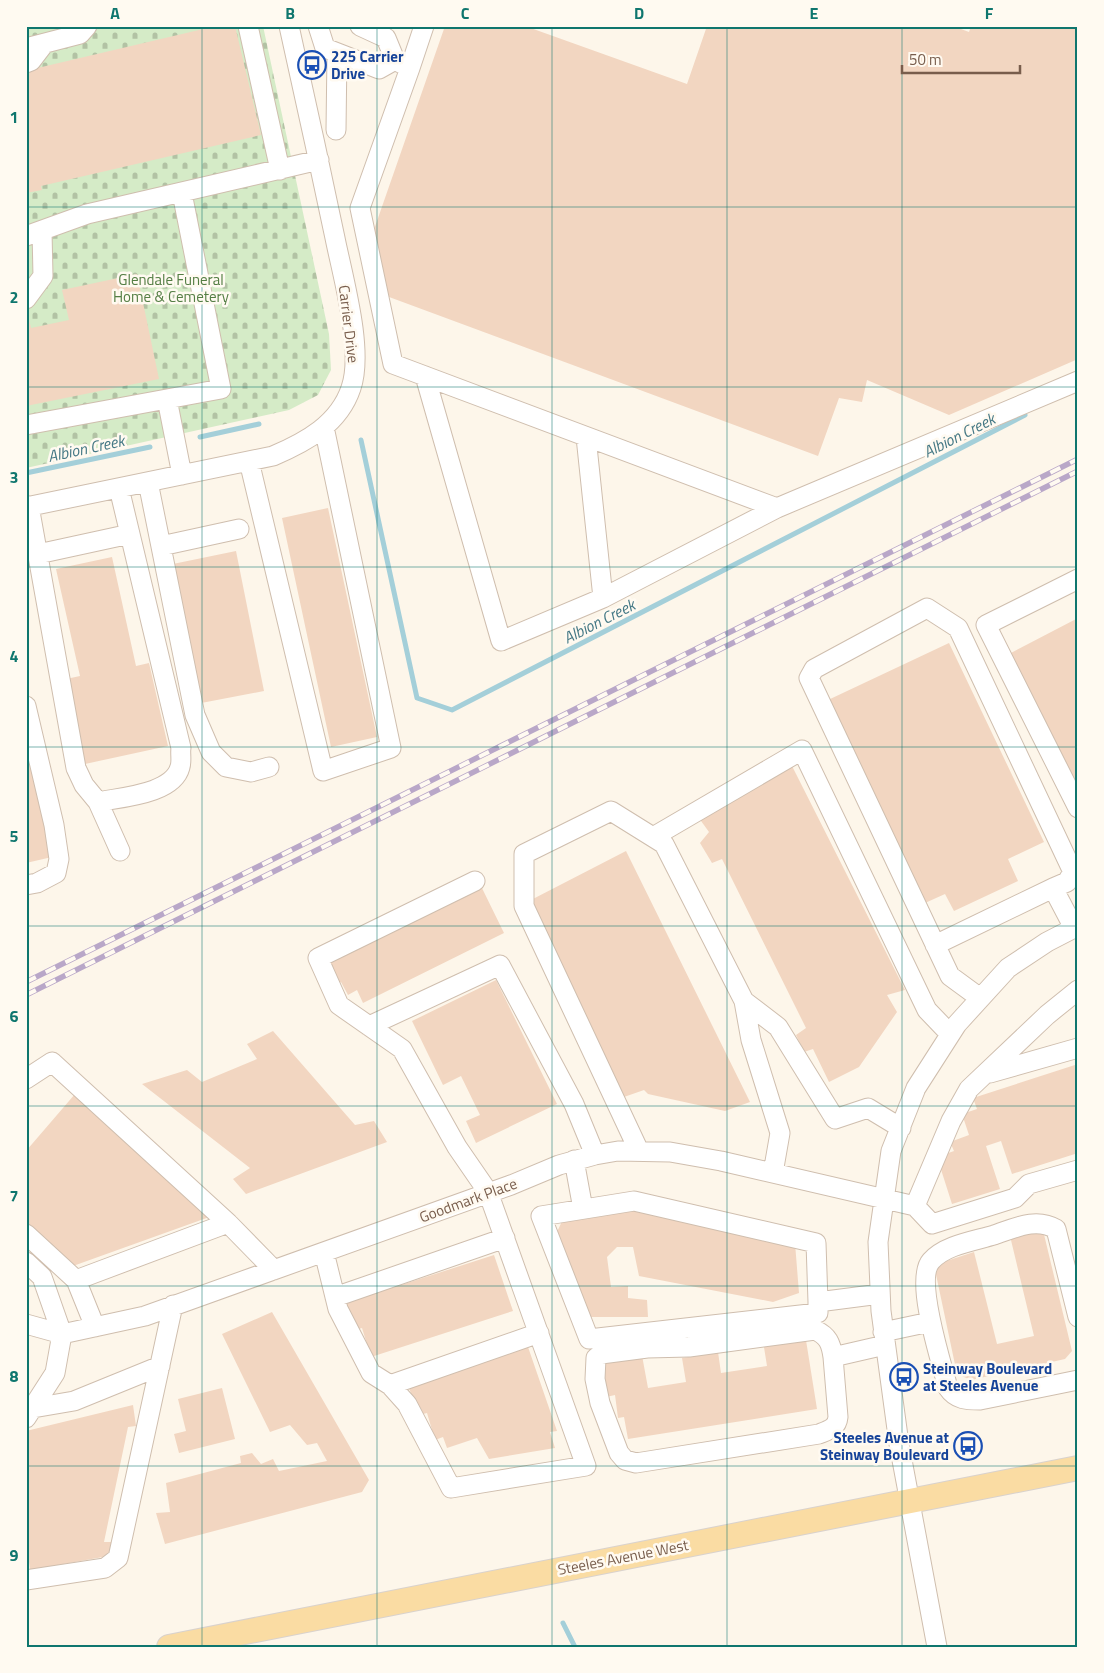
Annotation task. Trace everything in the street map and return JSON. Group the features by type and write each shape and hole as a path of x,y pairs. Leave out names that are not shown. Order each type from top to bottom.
{"main road":[{"name":"Steeles Avenue West","path":"169,1647 1078,1468"}],"street":[{"path":"26,63 31,61 35,46 80,34 87,26"},
{"path":"248,26 280,170"},
{"name":"Carrier Drive","path":"28,507 273,456 294,447 324,427 344,402 351,388 355,366 351,319 319,160 289,26"},
{"path":"318,26 325,48 379,69 402,64"},
{"path":"360,26 386,38 402,64"},
{"path":"424,26 402,64 360,208 392,364 777,508"},
{"path":"336,130 337,53"},
{"path":"26,299 43,276 34,233 87,214 319,160"},
{"path":"26,425 221,389 182,193"},
{"path":"425,376 501,641 603,598 777,508 1078,381"},
{"path":"166,399 182,475"},
{"path":"249,462 323,771 391,748 324,427"},
{"path":"586,437 603,598"},
{"path":"148,482 194,715 212,752 226,767 251,772 269,767"},
{"path":"98,802 162,788 172,781 180,767 181,748 119,488"},
{"path":"28,507 76,768 84,785 98,802 120,851"},
{"path":"161,546 239,529"},
{"path":"38,554 130,534"},
{"path":"1078,579 986,625 1078,808"},
{"path":"936,945 1067,882 1073,872 958,628 927,608 814,669 809,678 950,976 980,998"},
{"path":"26,706 54,825 60,860 56,873 37,883 26,885"},
{"path":"653,837 802,750 927,1010 950,1034"},
{"path":"639,1151 524,906 524,854 612,812 664,844 744,1000 751,1040 780,1133 773,1173"},
{"path":"324,1252 338,1309 371,1374 390,1385 407,1404 451,1488 586,1466 488,1192 457,1147 402,1049 339,1005 318,958 475,881"},
{"path":"937,1647 899,1444 884,1338 878,1242 883,1198 891,1151 916,1088 950,1034 1008,968 1047,942 1076,927 1053,888"},
{"path":"370,1026 500,965 574,1104 595,1155"},
{"path":"1078,990 1047,1015 969,1089 951,1121 915,1206 932,1224 1015,1198 1029,1184 1078,1170"},
{"path":"744,1000 778,1027 835,1119 868,1108 900,1128"},
{"path":"986,1074 1078,1048"},
{"path":"26,1079 52,1062 228,1223 274,1270"},
{"name":"Goodmark Place","path":"62,1334 145,1316 574,1160 618,1151 679,1154 773,1173 915,1206"},
{"path":"574,1160 583,1209"},
{"path":"634,1201 816,1243 818,1302 818,1314 589,1339 541,1216 634,1201"},
{"path":"76,1280 228,1223"},
{"path":"1078,1317 1061,1243 1056,1229 1046,1223 1026,1224 943,1251 930,1262 924,1276 930,1322 948,1388 953,1396 965,1400 980,1400 1078,1380"},
{"path":"26,1234 76,1280 95,1327"},
{"path":"335,1297 505,1238"},
{"path":"26,1262 42,1277 62,1334 55,1374 30,1413"},
{"path":"818,1302 880,1294"},
{"path":"26,1580 106,1568 118,1558 174,1305"},
{"path":"834,1357 930,1322"},
{"path":"26,1324 62,1334"},
{"path":"815,1330 825,1334 831,1344 834,1357 838,1417 833,1428 820,1434 636,1463 625,1460 619,1453 600,1403 595,1379 596,1358 601,1354 647,1348 689,1347 815,1330"},
{"path":"390,1385 539,1333"},
{"path":"30,1413 74,1401 160,1366"}],"green space":[{"name":"Glendale Funeral Home & Cemetery","path":"26,26 263,26 329,334 331,370 318,395 289,410 26,468"}],"building":[{"path":"216,26 235,26 261,135 41,186 42,190 26,193 26,75 30,74 29,70"},
{"path":"445,26 525,26 687,84 707,26 953,26 969,32 971,26 1078,26 1078,359 949,415 867,380 862,402 839,398 818,456 381,294 370,241"},
{"path":"137,274 159,379 26,406 26,316 28,315 31,328 69,320 62,290"},
{"path":"328,508 377,737 331,747 282,518"},
{"path":"236,551 264,691 196,704 168,565"},
{"path":"112,557 136,666 149,663 168,746 85,764 66,679 80,676 56,569"},
{"path":"1078,618 1078,787 1009,654"},
{"path":"949,643 1044,842 1008,859 1018,881 954,911 945,894 925,903 828,700"},
{"path":"26,749 52,857 26,863"},
{"path":"792,766 905,990 887,995 897,1012 859,1067 829,1082 813,1049 804,1052 796,1035 806,1028 722,859 712,863 700,843 709,832 696,814"},
{"path":"626,851 750,1102 725,1111 648,1094 644,1090 624,1097 529,901"},
{"path":"479,882 504,933 363,1003 357,990 348,995 341,982 336,985 323,960"},
{"path":"496,980 557,1104 476,1143 466,1121 480,1115 461,1076 443,1085 412,1021"},
{"path":"273,1031 355,1125 374,1121 387,1142 246,1194 233,1179 250,1168 142,1084 187,1070 202,1082 257,1059 247,1044"},
{"path":"1078,1064 1078,1153 1012,1174 1001,1141 986,1146 1000,1189 952,1204 937,1157 954,1151 950,1142 969,1135 962,1114 977,1109 973,1098"},
{"path":"75,1094 215,1215 73,1266 26,1226 26,1151"},
{"path":"651,1207 795,1243 799,1293 773,1302 639,1276 633,1247 617,1247 607,1257 611,1287 628,1286 628,1298 647,1300 648,1317 584,1317 555,1236 566,1213"},
{"path":"1042,1226 1072,1351 1065,1359 971,1380 957,1374 934,1265 974,1252 997,1344 1034,1336 1010,1236"},
{"path":"494,1255 513,1311 371,1357 362,1328 356,1330 342,1304"},
{"path":"272,1312 369,1480 362,1492 165,1544 156,1513 170,1512 166,1483 241,1463 240,1456 252,1453 261,1464 273,1459 279,1471 327,1461 317,1443 307,1445 290,1425 270,1432 222,1334"},
{"path":"805,1334 817,1409 628,1439 624,1417 618,1418 615,1395 606,1397 600,1357 641,1350 648,1388 686,1382 682,1358 718,1352 721,1373 767,1366 763,1341"},
{"path":"528,1347 557,1431 550,1432 555,1448 489,1459 477,1438 447,1448 443,1437 435,1440 427,1413 419,1415 409,1388"},
{"path":"222,1388 235,1439 179,1453 174,1434 186,1431 178,1399"},
{"path":"133,1405 136,1426 128,1427 104,1542 115,1542 114,1555 30,1570 29,1562 26,1562 26,1431"}],"waterway":[{"name":"Albion Creek","path":"361,440 417,698 452,710 1025,415"},
{"name":"Albion Creek","path":"200,437 259,424"},
{"name":"Albion Creek","path":"26,473 150,447"},
{"path":"563,1623 575,1647"}],"railway":[{"path":"26,982 1078,459"},
{"path":"26,995 1078,471"}],"place":[{"name":"225 Carrier Drive","path":"312,65"},
{"name":"Steinway Boulevard at Steeles Avenue","path":"904,1377"},
{"name":"Steeles Avenue at Steinway Boulevard","path":"968,1446"}]}
